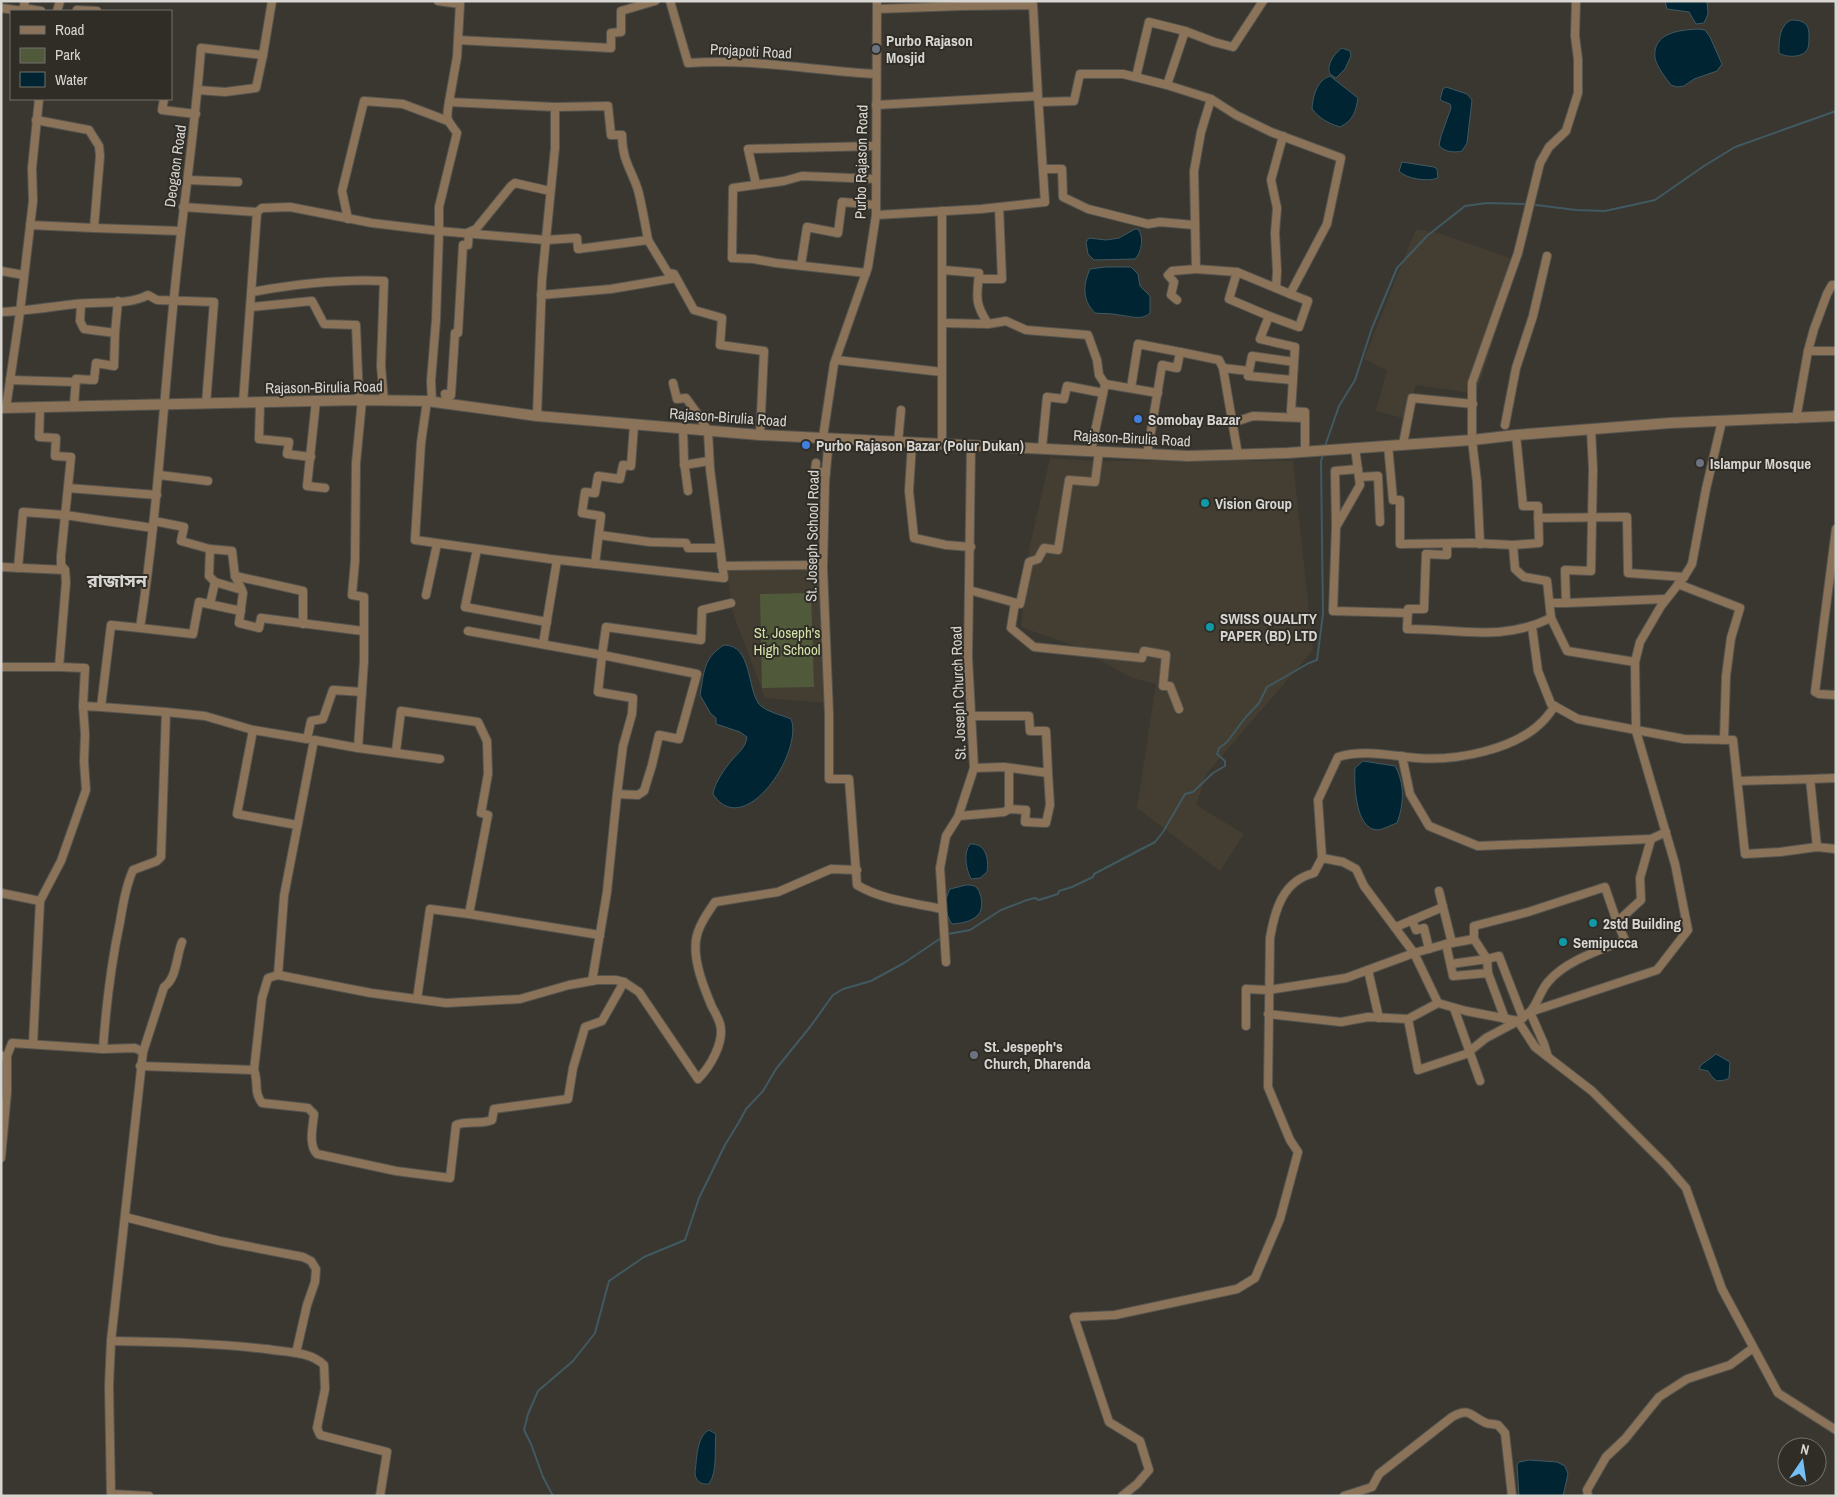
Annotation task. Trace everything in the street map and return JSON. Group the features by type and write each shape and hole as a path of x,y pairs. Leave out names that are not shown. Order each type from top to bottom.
{"street":[{"path":"198,90 226,92 256,88 272,1"},
{"path":"438,1 460,4 458,40 447,116 448,121 457,133 439,207 436,320 429,402 421,443 414,540 557,560 724,578 709,462 708,431 686,398 677,400 673,383"},
{"path":"458,40 569,44 611,48 612,33 621,32 621,11 656,1"},
{"name":"Projapoti Road","path":"670,1 688,63 710,61 768,64 876,74"},
{"path":"1136,77 1149,22 1186,31 1233,47 1263,1"},
{"path":"1480,544 1477,482 1472,440 1472,383 1518,253 1540,163 1548,147 1566,131 1578,93 1578,60 1574,36 1576,1"},
{"path":"876,215 1045,202 1034,56 1033,5 1019,3 877,5"},
{"path":"24,4 39,10"},
{"name":"Purbo Rajason Road","path":"826,438 836,360 866,273 876,215 877,5"},
{"path":"1,8 15,10"},
{"path":"1167,85 1186,31"},
{"name":"Deogaon Road","path":"140,628 154,524 180,231 196,114 201,48 262,55"},
{"path":"876,105 1038,99 1074,101 1080,74 1123,74 1211,99 1236,115 1282,136 1341,158 1327,224 1290,294"},
{"path":"1196,269 1194,171 1201,132 1211,99"},
{"path":"3,408 10,380 20,312 33,201 32,168 39,100"},
{"path":"164,100 162,110 196,114"},
{"path":"348,218 342,191 364,101 403,104 448,121"},
{"path":"449,102 556,107 608,106 611,135 622,135 625,161 638,190 648,240 668,272 674,274 694,310 722,318 720,345 764,351 760,435"},
{"path":"537,416 541,295 555,148 556,107"},
{"path":"36,120 89,130 99,146 100,156 94,228"},
{"path":"1276,288 1278,279 1275,233 1277,208 1271,180 1282,136"},
{"path":"756,184 748,149 876,146"},
{"path":"1043,169 1062,169 1063,197 1088,209 1148,224 1160,222 1194,225"},
{"path":"866,273 732,258 733,188 802,176 876,178"},
{"path":"188,180 238,182"},
{"path":"469,232 476,229 515,183 550,191"},
{"path":"800,266 807,227 838,233 842,202 876,205"},
{"path":"183,207 256,212 262,208 290,208 372,223 439,231 469,232 546,240 577,238 578,249 648,240"},
{"path":"979,279 1002,279 999,207"},
{"path":"942,211 942,445"},
{"path":"242,403 251,307 256,212"},
{"path":"30,225 180,231"},
{"path":"447,403 445,394 451,395 455,333 458,333 463,245 468,245 469,232"},
{"path":"1505,425 1516,368 1532,316 1547,256"},
{"path":"1177,300 1171,295 1174,282 1168,275 1172,271 1196,269 1238,272 1308,301 1299,327 1229,299 1238,272"},
{"path":"943,270 979,273 977,301 980,311 988,324"},
{"path":"1,271 24,275"},
{"path":"541,295 611,289 676,278"},
{"path":"252,292 302,283 341,280 384,281 381,366 384,401"},
{"path":"1796,419 1808,351 1814,329 1834,283"},
{"path":"1,312 20,312 80,304 138,300 148,295 157,300 214,302 206,404"},
{"path":"10,380 75,382 76,379 94,380 96,363 114,366 118,301"},
{"path":"251,307 312,301 324,324 356,325 360,400 356,463 355,561 352,596 364,597 362,631 364,661 358,748"},
{"path":"80,304 80,321 84,329 115,333"},
{"path":"1269,316 1260,339 1295,348 1291,411 1305,412 1305,452"},
{"path":"942,323 988,324 1006,321 1026,330 1088,335 1097,360 1099,375 1105,384 1095,452 1095,482 1069,480 1058,550 1044,548 1038,559 1029,562 1020,604 970,590"},
{"path":"1265,358 1268,341"},
{"path":"1131,388 1138,344 1219,360 1223,368 1238,455"},
{"path":"1808,351 1836,351"},
{"path":"1147,455 1162,365 1177,368 1180,352"},
{"path":"1293,380 1248,376 1252,356 1294,362"},
{"path":"836,360 942,372"},
{"path":"1223,368 1249,372"},
{"path":"74,406 75,382"},
{"path":"1105,384 1158,393"},
{"path":"1042,448 1047,397 1064,399 1067,386 1103,393"},
{"path":"1403,444 1412,398 1473,404"},
{"name":"Rajason-Birulia Road","path":"3,408 360,400 429,402 537,416 760,435 942,445 1042,448 1147,455 1238,455 1305,452 1591,429 1836,416"},
{"path":"316,401 307,486 325,488"},
{"path":"260,403 259,439 289,442 287,454 311,457"},
{"path":"40,407 39,437 56,438 55,456 72,457 61,556 61,565 65,570 66,582 59,667"},
{"path":"898,442 900,410"},
{"path":"1232,423 1253,416 1305,418"},
{"path":"1530,1012 1657,970 1688,930 1675,864 1636,731 1635,662 1640,642 1665,599 1684,577 1692,564 1706,489 1722,421"},
{"path":"596,564 601,516 582,513 585,492 595,493 598,476 620,479 623,465 631,466 634,424"},
{"path":"683,429 684,465 688,491"},
{"path":"1566,603 1565,570 1591,571 1593,518 1591,429"},
{"path":"1388,445 1393,500 1400,500 1400,544 1513,546 1539,543 1538,506 1523,506 1516,435"},
{"name":"St. Joseph School Road","path":"826,438 823,565 829,714 829,779 848,779 857,885 869,893 942,909"},
{"path":"912,443 908,491 914,538 946,545 971,547"},
{"name":"St. Joseph Church Road","path":"946,962 940,868 946,836 959,816 974,768 968,658 971,446"},
{"path":"1336,527 1360,485 1355,448"},
{"path":"684,465 709,462"},
{"path":"816,463 815,471 826,473"},
{"path":"1380,522 1378,476 1335,471 1334,611 1408,613"},
{"path":"159,475 208,481"},
{"path":"68,488 157,495"},
{"path":"18,568 23,512 184,527 181,541 210,549 232,552 235,576 242,590 239,623 259,628 261,618 362,631"},
{"path":"1538,518 1627,517 1628,573 1684,577"},
{"path":"1836,529 1815,692 1836,695"},
{"path":"599,535 650,542 686,543 688,548 720,548"},
{"path":"426,595 437,544"},
{"path":"1447,544 1447,555 1426,554 1424,610 1408,609 1407,629 1498,633 1532,627 1551,618"},
{"path":"1513,546 1514,569 1524,577 1548,580 1551,618 1567,651 1635,662"},
{"path":"210,549 209,576 215,582 242,590"},
{"path":"477,549 465,607 547,622"},
{"path":"543,644 557,560"},
{"path":"722,566 823,565"},
{"path":"1,567 65,570"},
{"path":"235,576 303,591 303,624"},
{"path":"210,604 215,582"},
{"path":"1678,584 1740,608 1731,638 1726,676 1724,740"},
{"path":"1550,603 1665,599"},
{"path":"102,707 111,625 193,634 199,602 241,611"},
{"path":"1015,602 1011,628 1034,647 1142,658 1144,651 1166,655 1163,686 1170,686 1179,709"},
{"path":"592,981 606,892 620,763 632,714 633,698 598,692 606,626 701,640 702,610 731,603"},
{"path":"1532,627 1538,672 1551,704 1578,719 1636,731 1684,738 1733,740 1745,854 1817,847 1836,848"},
{"path":"468,631 697,674 679,739 659,735 644,791 638,795 617,794"},
{"path":"1,667 85,668 83,706 86,790 61,861 40,901 33,1044"},
{"path":"278,975 284,896 311,740 311,721 323,719 333,690 362,692"},
{"path":"83,706 205,716 253,730 358,748 440,759"},
{"path":"1122,1496 1137,1484 1149,1470 1146,1458 1140,1441 1110,1422 1074,1317 1115,1315 1218,1293 1236,1289 1255,1278 1280,1219 1298,1152 1290,1140 1268,1087 1270,938 1274,917 1284,893 1302,876 1314,873 1322,858 1318,800 1338,757 1349,753 1420,758 1461,757 1502,745 1524,735 1543,721 1555,706"},
{"path":"396,752 401,711 478,722 487,741 488,774 481,813 488,815 469,914"},
{"path":"103,1049 106,1005 128,883 133,870 157,861 161,856 166,712"},
{"path":"959,816 1004,812 1009,809 1026,810 1025,822 1046,823 1050,805 1046,731 1030,731 1029,716 971,716"},
{"path":"253,730 237,814 297,825"},
{"path":"1402,756 1410,794 1429,826 1478,846 1651,839 1666,832"},
{"path":"974,768 1009,768 1048,773"},
{"path":"1009,768 1009,809"},
{"path":"1738,781 1836,778"},
{"path":"1810,779 1817,847"},
{"path":"1618,922 1641,900 1640,878 1651,839"},
{"path":"1322,858 1343,862 1356,869 1364,886 1414,953 1438,1003"},
{"path":"624,982 602,1021 585,1027 573,1068 568,1099 494,1109 492,1120 482,1124 462,1123 456,1125 450,1178 396,1171 318,1154 314,1151 312,1142 314,1114 308,1108 262,1103 257,1096 254,1070 262,998 268,978 278,975 362,992 446,1003 520,999 569,985 592,981 616,980 624,982 639,992 698,1079 708,1069 719,1045 721,1026 711,1004 698,965 696,950 696,940 700,928 715,902 778,892 831,869 857,870"},
{"path":"1408,1018 1418,1070 1466,1054 1486,1038 1520,1020 1537,1004 1547,982 1574,960 1625,940 1605,887 1528,912 1474,926 1474,939 1486,959 1488,973 1505,1019"},
{"path":"1439,891 1453,976 1488,973"},
{"path":"1,894 40,901"},
{"path":"1396,927 1443,907"},
{"path":"417,999 430,909 600,935"},
{"path":"1412,920 1416,930 1424,928 1429,949"},
{"path":"1246,1026 1246,989 1268,990 1346,978 1414,953 1474,939"},
{"path":"149,1496 111,1495 109,1386 140,1066 164,987 170,983 182,942"},
{"path":"1451,964 1498,956 1520,1020 1536,1047 1592,1091 1666,1165 1686,1188 1722,1290 1778,1393 1836,1430"},
{"path":"1368,970 1379,1018"},
{"path":"1268,1014 1341,1022 1368,1017 1408,1018 1438,1003 1505,1019 1520,1020"},
{"path":"1454,1008 1480,1080"},
{"path":"1530,1012 1548,1057"},
{"path":"1,1158 7,1092 4,1056 12,1043 103,1049 135,1048 143,1052"},
{"path":"140,1066 254,1070"},
{"path":"125,1217 220,1241 303,1257 311,1261 316,1269 315,1282 307,1305 296,1353"},
{"path":"112,1341 192,1342 296,1353 313,1357 324,1365 325,1389 317,1428 320,1435 387,1452 380,1496"},
{"path":"1588,1496 1587,1490 1606,1457 1624,1439 1659,1397 1688,1379 1730,1365 1753,1348"},
{"path":"1344,1496 1372,1487 1379,1474 1452,1417 1463,1412 1472,1413 1486,1423 1498,1425 1505,1433 1512,1496"}],"shaded area":[{"path":"1416,229 1438,233 1519,261 1476,394 1416,385 1406,419 1376,411 1387,370 1364,359"},
{"path":"1050,458 1095,461 1293,461 1313,650 1207,773 1196,805 1244,834 1220,871 1137,808 1156,684 1132,678 1072,645 1021,627 1029,550"},
{"path":"726,565 822,567 826,703 765,698 733,613"}],"green space":[{"name":"St. Joseph's High School","path":"811,593 814,687 762,688 760,594"}],"water":[{"path":"1665,1 1707,1 1708,14 1704,23 1696,24 1689,12 1667,9"},
{"path":"1791,20 1805,23 1809,31 1808,48 1803,54 1786,56 1779,53 1780,39 1784,26"},
{"path":"1698,29 1705,30 1710,37 1722,64 1717,71 1694,79 1684,86 1677,87 1671,85 1656,61 1655,49 1658,43 1669,34"},
{"path":"1342,48 1350,51 1351,56 1345,69 1336,78 1330,74 1329,67 1336,53"},
{"path":"1330,76 1358,98 1353,115 1348,122 1340,127 1325,120 1312,109 1318,85"},
{"path":"1446,87 1467,94 1472,100 1467,143 1462,151 1449,151 1439,145 1451,108 1450,104 1440,99 1443,89"},
{"path":"1402,162 1434,167 1437,169 1438,178 1423,180 1402,174 1399,171"},
{"path":"1138,229 1140,232 1142,240 1135,259 1094,260 1088,254 1086,242 1089,238 1106,240 1119,238"},
{"path":"1131,267 1138,274 1140,286 1150,296 1150,313 1143,317 1132,317 1095,313 1086,298 1086,281 1090,269"},
{"path":"724,645 733,647 740,652 748,668 752,688 759,704 770,711 791,719 793,734 789,751 780,770 768,787 755,800 740,807 726,806 713,794 720,776 743,747 747,737 740,732 716,724 716,718 711,714 700,695 708,661"},
{"path":"1363,761 1395,766 1401,780 1401,809 1397,823 1383,829 1370,828 1360,815 1356,795 1355,768"},
{"path":"970,844 980,846 987,857 987,872 980,878 971,879 968,871 966,852"},
{"path":"966,885 975,886 979,891 982,902 980,912 972,919 963,923 952,924 947,912 946,902 948,893 950,889"},
{"path":"1716,1054 1730,1062 1729,1078 1725,1080 1717,1081 1708,1071 1699,1069 1701,1065"},
{"path":"709,1430 716,1434 715,1460 712,1479 709,1484 706,1484 697,1480 695,1472 699,1443"},
{"path":"1529,1460 1557,1462 1565,1466 1568,1474 1563,1496 1519,1496 1517,1465 1519,1462"}],"waterway":[{"path":"1536,205 1576,210 1605,211 1655,200 1735,147 1836,111"},
{"path":"1325,446 1339,406 1355,380 1372,328 1397,268 1427,236 1465,206 1487,203 1524,204"},
{"path":"948,934 970,930 1001,910 1027,900 1035,898 1039,900 1058,894 1059,891 1093,877 1094,874 1155,842 1185,794 1193,792 1213,773 1225,766 1225,761 1217,754 1219,748 1227,742 1259,703 1267,687 1317,660 1323,614 1321,461 1323,455"},
{"path":"553,1496 543,1477 524,1430 528,1414 538,1391 573,1361 595,1333 609,1281 644,1257 685,1240 699,1198 725,1145 746,1109 763,1091 776,1069 833,995 843,989 871,981 904,963 941,938"}],"place":[{"name":"Purbo Rajason Mosjid","path":"876,49"},
{"name":"Somobay Bazar","path":"1138,419"},
{"name":"Purbo Rajason Bazar (Polur Dukan)","path":"806,445"},
{"name":"Islampur Mosque","path":"1700,463"},
{"name":"Vision Group","path":"1205,503"},
{"name":"SWISS QUALITY PAPER (BD) LTD","path":"1210,627"},
{"name":"2std Building","path":"1593,923"},
{"name":"Semipucca","path":"1563,942"},
{"name":"St. Jespeph's Church, Dharenda","path":"974,1055"}],"district":[{"name":"রাজাসন","path":"117,580"}]}
